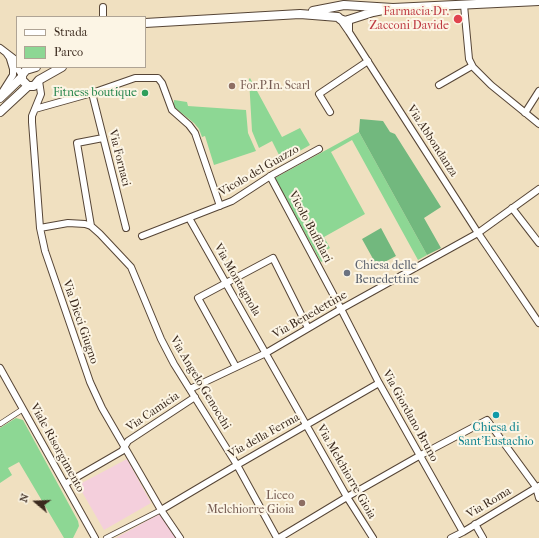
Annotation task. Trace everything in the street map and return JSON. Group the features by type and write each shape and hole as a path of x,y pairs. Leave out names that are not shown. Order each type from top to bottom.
{"main road":[{"path":"146,23 300,14 344,5 393,8 539,1"},
{"path":"339,18 338,10 344,5"},
{"path":"344,5 353,11 350,19"},
{"path":"300,14 339,18 345,21 393,8"},
{"path":"0,96 22,76 23,72 30,68 38,72 39,81"},
{"path":"0,112 30,86 60,68"},
{"path":"22,76 24,83 30,86"}],"street":[{"path":"464,5 469,59 472,66 491,85 539,124"},
{"path":"103,7 103,16"},
{"name":"Via Abbondanza","path":"339,18 478,233 539,324"},
{"path":"349,32 350,19"},
{"path":"0,48 16,68"},
{"path":"8,57 16,61"},
{"path":"0,96 13,75 13,68 8,57"},
{"path":"330,112 319,94 368,61"},
{"path":"439,84 472,66"},
{"path":"16,68 22,76"},
{"path":"35,109 92,93 135,78 158,78 172,110 189,125 195,133 220,206"},
{"name":"Via Dieci Giugno","path":"39,81 40,92 32,116 32,122 40,228 53,277 90,382 102,408 161,510 180,538"},
{"path":"30,86 40,92"},
{"path":"525,113 539,91"},
{"name":"Via Fornaci","path":"92,93 126,228"},
{"path":"40,228 68,223 85,224 91,226 77,143 103,138"},
{"name":"Vicolo del Guazzo","path":"142,236 232,201 270,176 319,150"},
{"name":"Vicolo Buffalari","path":"270,176 341,309"},
{"name":"Via Benedettine","path":"190,389 266,353 341,309 478,233 539,190"},
{"path":"512,208 539,243"},
{"name":"Via Montagnola","path":"189,218 266,353"},
{"name":"Via Angelo Genocchi","path":"91,226 131,267 161,339 174,364 237,465 278,538"},
{"path":"236,367 198,298 273,258 308,328"},
{"name":"Via Giordano Bruno","path":"341,309 379,383 463,532"},
{"name":"Via Melchiorre Gioia","path":"266,353 347,497 373,538"},
{"name":"Viale Risorgimento","path":"0,368 95,538"},
{"name":"Via della Ferma","path":"161,510 379,383"},
{"name":"Via Camicia","path":"65,484 122,451 128,441 195,397"},
{"path":"0,424 23,410"},
{"path":"278,538 419,456 487,420 538,486 539,498"},
{"name":"Via Roma","path":"451,538 538,486"},
{"path":"106,538 161,510"},
{"path":"475,524 483,538"}],"shaded area":[{"path":"127,459 151,503 104,530 78,485"},
{"path":"161,513 177,538 116,538"}],"green space":[{"path":"250,78 282,137 300,128 310,145 282,161 272,141 259,148 252,131"},
{"path":"174,100 187,102 188,106 246,110 248,133 256,151 214,165 205,136 202,137 199,129 194,123 174,107"},
{"path":"360,119 383,121 390,132 395,134 441,207 424,218 441,248 427,255 359,132"},
{"path":"359,132 427,255 418,260 352,140 331,152 365,214 324,237 330,248 322,253 325,260 321,262 275,178"},
{"path":"381,228 396,256 377,266 362,239"},
{"path":"16,418 23,420 78,521 79,526 73,538 64,538 19,462 8,468 12,475 0,483 0,428"}],"place":[{"name":"Farmacia Dr. Zacconi Davide","path":"458,19"},
{"name":"For.P.In. Scarl","path":"232,86"},
{"name":"Fitness boutique","path":"145,93"},
{"name":"Chiesa delle Benedettine","path":"347,273"},
{"name":"Chiesa di Sant'Eustachio","path":"496,415"},
{"name":"Liceo Melchiorre Gioia","path":"302,503"}]}
